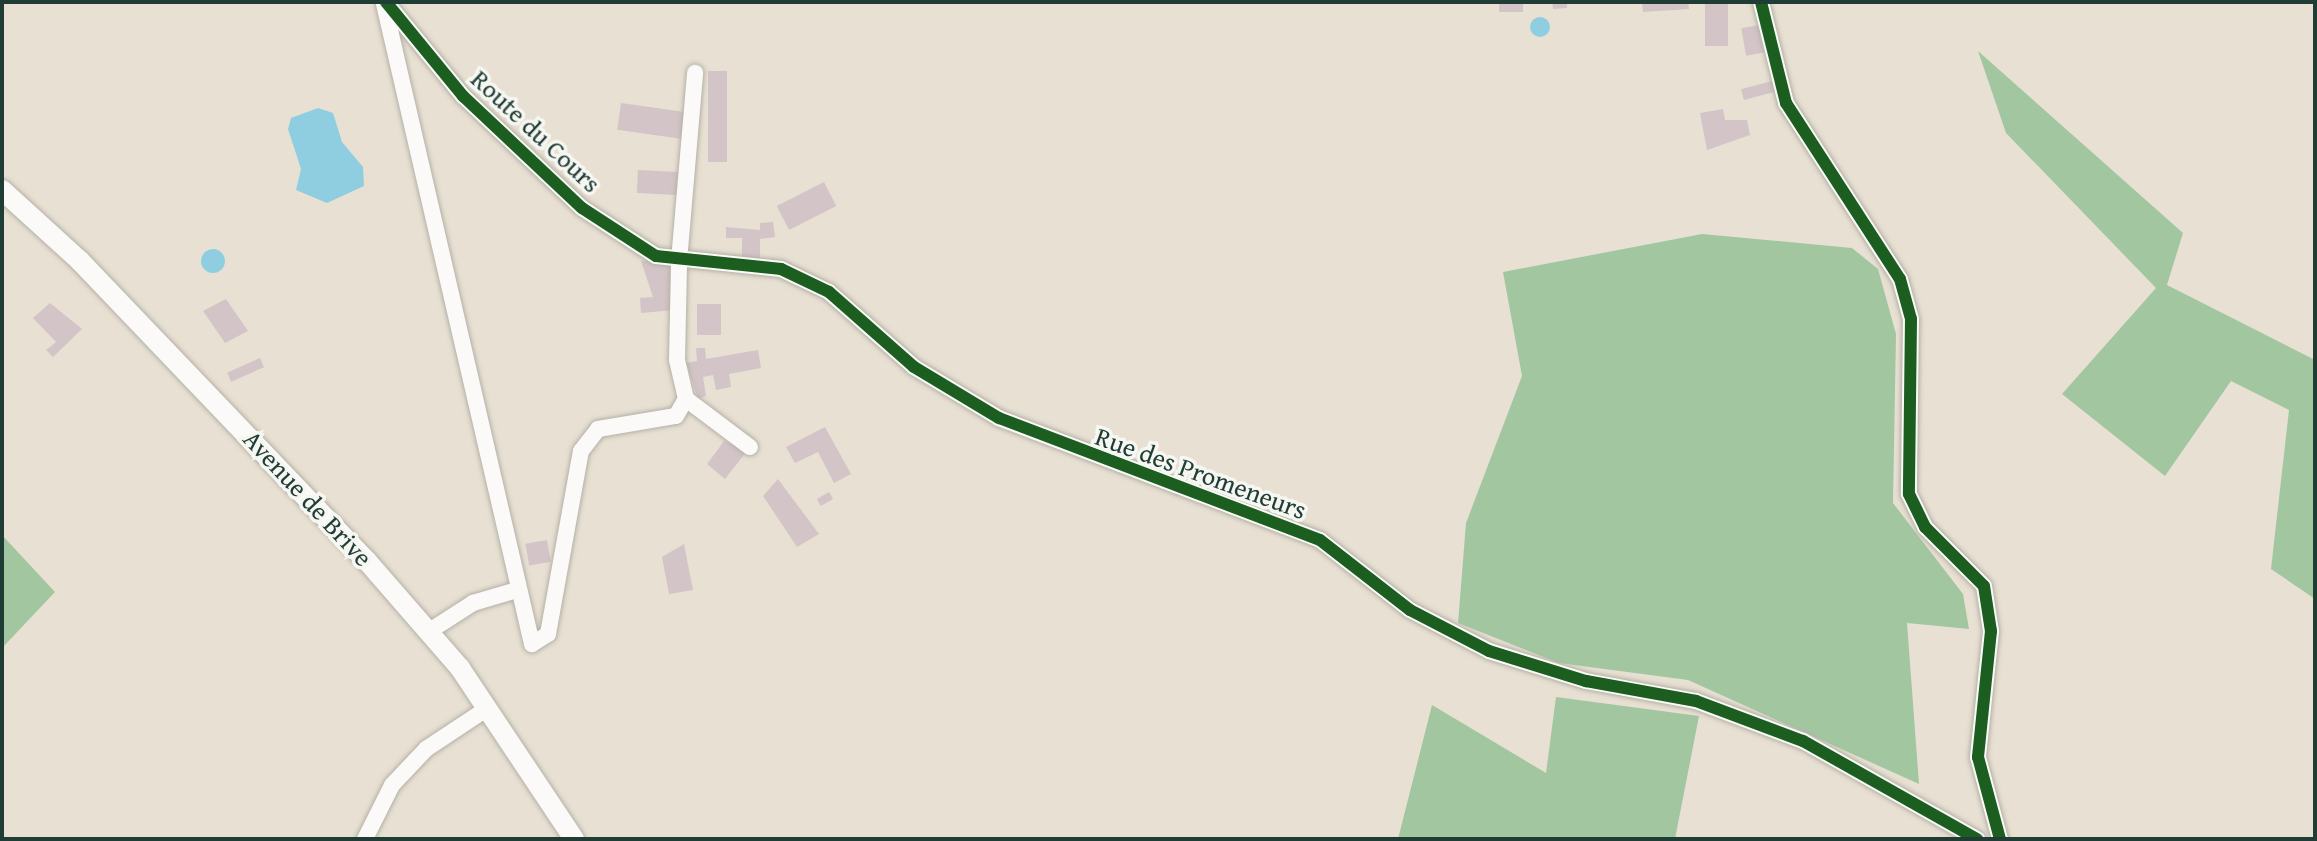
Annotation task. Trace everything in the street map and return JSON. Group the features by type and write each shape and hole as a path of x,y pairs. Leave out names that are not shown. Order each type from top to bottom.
{"street":[{"name":"Route du Cours","path":"385,2 463,96 582,208 656,256 679,261"},
{"name":"Route du Cours","path":"385,2 528,639 538,644 548,634 581,451 598,429 676,416 686,399"},
{"path":"1761,2 1786,103 1900,279 1911,319 1909,494 1925,527 1984,586 1991,631 1978,757 2000,839"},
{"path":"695,73 679,261 677,360 686,399 750,447"},
{"name":"Avenue de Brive","path":"2,190 292,478 428,632 488,708 574,839"},
{"name":"Rue des Promeneurs","path":"679,261 781,269 829,292 914,367 999,418 1320,540 1410,610 1489,651 1586,681 1696,701 1803,741 1977,839"},
{"path":"428,632 473,603 517,590"},
{"path":"365,839 392,785 426,749 488,708"}],"green space":[{"path":"1978,51 2183,233 2167,285 2315,360 2315,599 2271,569 2289,410 2231,381 2165,476 2062,394 2156,288 2006,133"},
{"path":"1702,234 1852,248 1878,269 1896,334 1893,503 1963,594 1969,629 1907,623 1919,784 1688,680 1559,663 1458,623 1466,523 1522,376 1503,272"},
{"path":"2,535 55,592 2,648"},
{"path":"1556,697 1699,716 1675,839 1398,839 1432,705 1546,773"}],"water":[{"path":"1540,17 1547,20 1550,27 1547,34 1540,37 1533,34 1530,27 1533,20"},
{"path":"318,108 333,113 342,142 363,167 364,186 327,203 296,190 301,169 288,129 291,118"},
{"path":"213,249 222,252 225,261 222,270 213,273 204,270 201,261 204,252"}],"building":[{"path":"1499,2 1523,2 1523,12 1499,12"},
{"path":"1552,2 1567,2 1567,8 1553,9"},
{"path":"1642,2 1688,2 1689,9 1643,12"},
{"path":"1705,2 1728,2 1728,46 1705,46"},
{"path":"1759,25 1764,53 1746,56 1741,28"},
{"path":"708,71 727,71 727,162 708,162"},
{"path":"1772,81 1775,92 1744,100 1741,89"},
{"path":"621,103 686,112 683,139 617,130"},
{"path":"1723,109 1725,120 1747,120 1750,135 1707,150 1700,113"},
{"path":"638,170 678,172 677,195 637,193"},
{"path":"824,182 836,206 789,230 777,206"},
{"path":"773,222 775,237 760,239 760,262 742,262 742,238 726,238 726,227 760,230 760,223"},
{"path":"655,260 670,265 674,310 641,313 640,298 653,297 641,261"},
{"path":"226,299 248,331 225,343 203,311"},
{"path":"50,303 82,329 53,357 46,350 56,342 33,318"},
{"path":"697,304 721,304 721,335 697,335"},
{"path":"696,348 705,348 706,359 758,350 761,368 729,374 731,387 716,390 713,375 703,377 706,396 698,399 686,363 697,361"},
{"path":"260,358 264,367 231,382 227,373"},
{"path":"825,427 851,474 834,483 818,452 795,463 786,447"},
{"path":"724,441 747,451 725,479 707,464"},
{"path":"778,479 819,534 797,547 763,496"},
{"path":"829,492 833,499 821,506 817,499"},
{"path":"547,540 551,562 529,565 525,544"},
{"path":"684,544 693,590 669,594 662,557"}],"cycle path":[{"path":"386,2 463,96 582,208 656,256 781,269 829,292 914,367 999,418 1320,540 1410,610 1489,651 1586,681 1696,701 1803,741 1977,839"},
{"path":"1761,2 1786,103 1900,279 1911,319 1909,494 1925,527 1984,586 1991,631 1978,757 2000,839"}]}
